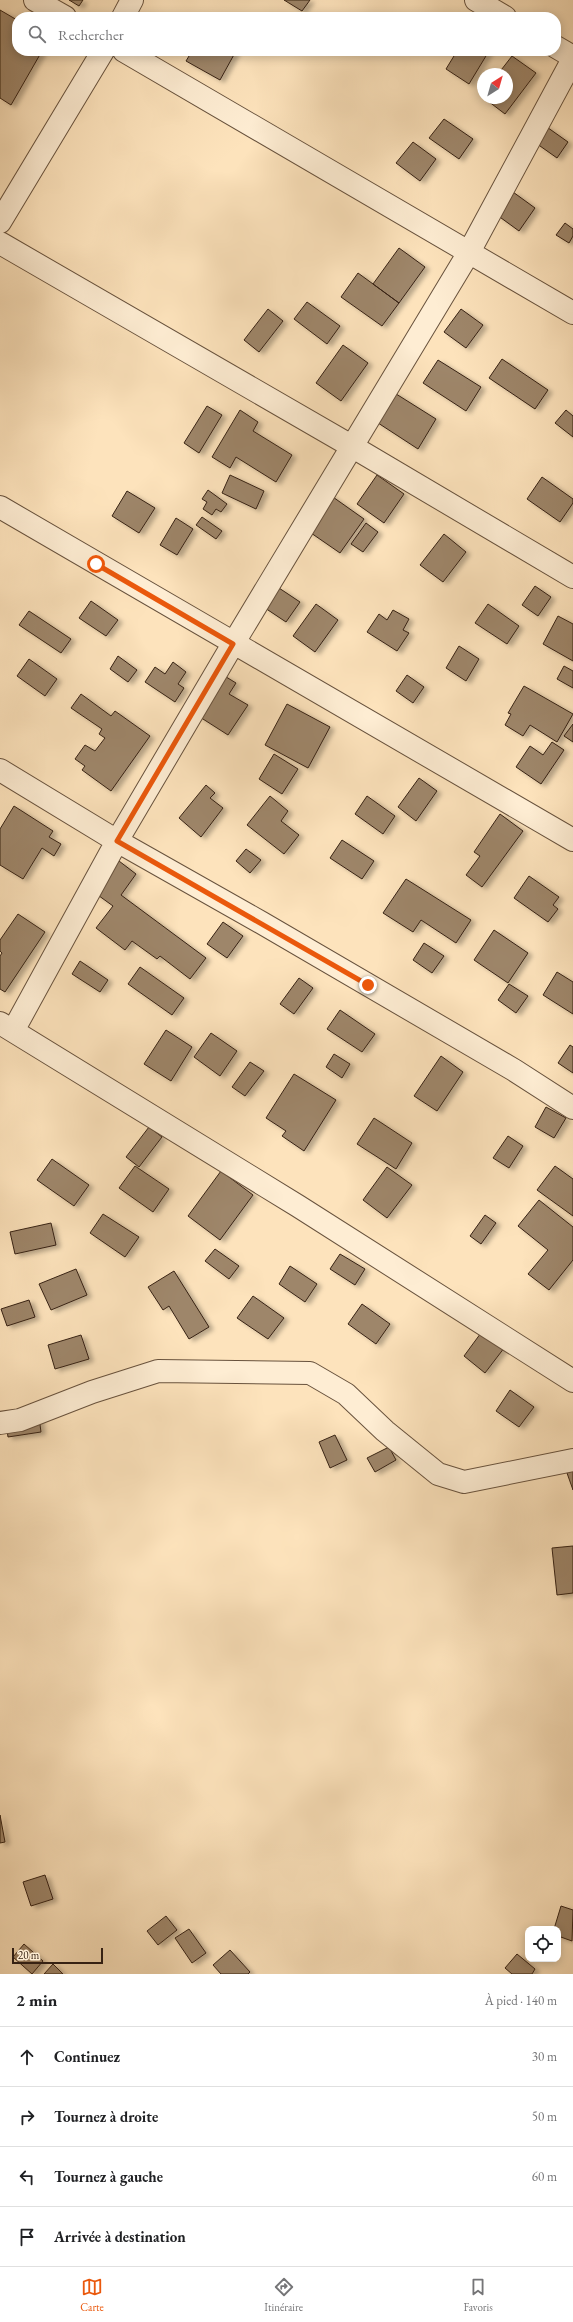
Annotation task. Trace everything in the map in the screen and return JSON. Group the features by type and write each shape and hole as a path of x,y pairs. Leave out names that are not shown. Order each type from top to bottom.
{"street":[{"path":"35,0 56,12"},
{"path":"126,12 132,0"},
{"path":"476,0 496,12"},
{"path":"561,50 573,58 468,254 233,644 7,1027 298,1206 573,1381"},
{"path":"0,222 101,56"},
{"path":"132,56 468,254 573,313"},
{"path":"0,243 353,447 573,577"},
{"path":"0,507 233,644 573,840"},
{"path":"0,770 117,841 276,931 514,1070 573,1108"},
{"path":"0,1423 20,1420 92,1392 158,1371 310,1373 346,1394 385,1431 438,1474 464,1482 573,1460"}],"building":[{"path":"69,0 83,0 79,6"},
{"path":"284,0 310,0 302,11"},
{"path":"0,10 12,17 12,56 39,56 11,105 0,98"},
{"path":"189,56 233,56 220,80 186,61"},
{"path":"454,56 486,56 479,68 477,68 477,71 469,84 446,69"},
{"path":"512,56 536,73 513,103 513,68 503,68"},
{"path":"492,104 513,104 505,114"},
{"path":"444,119 473,139 459,159 429,138"},
{"path":"544,125 568,142 557,158 533,141"},
{"path":"413,142 436,159 420,181 396,163"},
{"path":"513,192 535,208 519,231 497,215"},
{"path":"565,223 573,229 573,236 569,243 556,235"},
{"path":"399,248 425,267 399,303 373,284"},
{"path":"358,273 399,303 382,326 341,297"},
{"path":"307,302 340,326 327,344 294,319"},
{"path":"268,309 283,321 259,352 244,340"},
{"path":"461,309 483,325 466,348 444,332"},
{"path":"343,345 368,363 341,401 316,383"},
{"path":"502,359 548,390 535,409 489,378"},
{"path":"438,360 481,387 466,411 423,383"},
{"path":"393,392 436,419 418,449 375,421"},
{"path":"207,406 222,415 199,453 184,443"},
{"path":"240,410 258,422 253,431 292,455 276,482 236,457 230,468 212,457"},
{"path":"566,410 573,416 573,437 555,423"},
{"path":"230,475 264,491 256,509 222,493"},
{"path":"377,475 404,494 384,523 357,504"},
{"path":"542,477 573,499 573,503 560,522 527,499"},
{"path":"208,490 227,504 221,512 216,509 212,515 203,509 207,502 202,499"},
{"path":"323,490 364,519 340,553 298,524"},
{"path":"127,491 155,508 139,533 112,516"},
{"path":"202,517 222,531 216,539 196,525"},
{"path":"176,518 193,529 177,555 160,545"},
{"path":"366,523 378,532 363,552 351,544"},
{"path":"444,534 466,552 443,582 420,565"},
{"path":"535,586 551,597 538,616 522,605"},
{"path":"279,588 300,602 286,622 265,608"},
{"path":"91,601 118,620 106,636 79,618"},
{"path":"316,604 338,620 315,652 293,636"},
{"path":"488,604 519,626 507,644 475,623"},
{"path":"393,610 409,619 403,630 409,633 397,651 367,632 379,614 387,620"},
{"path":"29,611 71,639 61,653 19,625"},
{"path":"558,616 573,624 573,661 543,644"},
{"path":"459,646 479,659 466,681 446,668"},
{"path":"118,656 137,670 128,682 110,669"},
{"path":"29,659 57,679 45,696 17,676"},
{"path":"173,662 186,672 178,684 184,688 175,702 145,682 155,667 165,674"},
{"path":"564,666 573,671 573,688 557,679"},
{"path":"218,672 236,683 229,694 248,705 228,735 192,712"},
{"path":"407,675 424,687 413,703 396,691"},
{"path":"524,686 573,714 557,742 530,725 523,736 505,725 511,714 508,713"},
{"path":"81,694 111,716 115,711 150,736 111,791 82,770 85,766 75,759 85,745 95,751 105,738 99,734 102,729 71,708"},
{"path":"287,704 330,727 308,768 265,745"},
{"path":"573,724 573,742 564,736"},
{"path":"552,742 564,750 541,784 516,767 530,746 543,755"},
{"path":"274,754 298,769 282,794 259,779"},
{"path":"419,778 437,791 416,821 398,807"},
{"path":"206,785 215,793 210,798 223,808 201,837 179,818"},
{"path":"270,796 288,811 281,821 299,835 284,854 247,825"},
{"path":"367,796 395,816 383,834 355,814"},
{"path":"14,806 53,831 49,837 61,844 54,856 42,848 23,879 0,865 0,829"},
{"path":"500,814 523,831 482,887 466,875 480,856 474,852"},
{"path":"342,840 374,861 362,879 330,858"},
{"path":"246,849 261,860 250,873 236,861"},
{"path":"119,861 136,874 121,895 206,958 190,979 160,956 157,959 132,941 125,950 96,928 113,906 95,893"},
{"path":"529,876 559,897 553,905 558,909 548,922 514,898"},
{"path":"406,879 471,920 456,943 421,920 413,932 383,913"},
{"path":"18,914 45,932 5,992 0,989 0,956 2,953 0,951 0,940"},
{"path":"223,922 243,936 227,958 207,944"},
{"path":"494,930 528,953 508,983 474,960"},
{"path":"424,943 444,956 432,973 413,960"},
{"path":"80,961 108,980 100,992 72,974"},
{"path":"140,967 184,998 172,1015 128,984"},
{"path":"557,972 573,982 573,1014 543,995"},
{"path":"299,978 313,988 294,1014 280,1004"},
{"path":"509,984 528,996 516,1013 498,1000"},
{"path":"340,1010 375,1034 362,1052 327,1029"},
{"path":"166,1030 192,1047 171,1081 144,1064"},
{"path":"211,1033 237,1051 220,1076 194,1057"},
{"path":"570,1045 573,1047 573,1073 558,1063"},
{"path":"334,1054 350,1064 342,1078 326,1067"},
{"path":"441,1056 463,1072 437,1111 414,1096"},
{"path":"250,1062 264,1071 245,1096 232,1087"},
{"path":"294,1074 336,1100 304,1151 282,1136 286,1131 266,1118"},
{"path":"546,1107 566,1118 554,1138 535,1127"},
{"path":"374,1118 412,1143 396,1169 357,1144"},
{"path":"149,1127 162,1137 139,1167 126,1157"},
{"path":"508,1136 523,1146 509,1168 493,1158"},
{"path":"52,1159 89,1185 74,1206 37,1180"},
{"path":"135,1166 169,1189 153,1212 119,1188"},
{"path":"555,1166 573,1179 573,1216 537,1190"},
{"path":"387,1167 412,1185 387,1218 363,1200"},
{"path":"221,1171 253,1195 220,1240 188,1216"},
{"path":"539,1200 573,1227 573,1260 549,1290 528,1274 548,1250 518,1226"},
{"path":"103,1214 139,1237 125,1257 90,1233"},
{"path":"485,1215 496,1223 481,1244 470,1236"},
{"path":"51,1223 56,1245 15,1254 10,1232"},
{"path":"215,1249 239,1266 229,1279 205,1261"},
{"path":"340,1254 365,1269 355,1285 330,1269"},
{"path":"290,1266 317,1284 305,1302 279,1284"},
{"path":"76,1269 87,1295 51,1310 39,1284"},
{"path":"174,1271 209,1327 189,1339 169,1306 163,1310 148,1287"},
{"path":"253,1296 284,1318 268,1339 237,1318"},
{"path":"29,1300 35,1317 7,1326 1,1309"},
{"path":"362,1304 390,1324 376,1344 348,1324"},
{"path":"489,1322 511,1339 485,1373 464,1356"},
{"path":"81,1335 89,1359 55,1369 48,1345"},
{"path":"510,1390 534,1407 519,1427 496,1411"},
{"path":"38,1410 41,1432 8,1437 5,1415"},
{"path":"335,1435 347,1460 330,1468 319,1442"},
{"path":"389,1447 396,1460 375,1472 367,1458"},
{"path":"573,1470 573,1490 567,1473"},
{"path":"573,1546 573,1593 557,1595 552,1548"},
{"path":"0,1815 5,1842 0,1843"},
{"path":"45,1875 53,1899 31,1906 23,1882"},
{"path":"561,1906 573,1910 572,1941 561,1937 561,1926 555,1926"},
{"path":"166,1916 177,1930 158,1945 147,1931"},
{"path":"189,1929 206,1953 192,1963 175,1938"},
{"path":"24,1944 43,1961 32,1974 13,1957"},
{"path":"230,1950 250,1972 248,1974 221,1974 213,1965"},
{"path":"517,1954 535,1969 532,1974 512,1974 505,1968"},
{"path":"53,1964 63,1974 44,1974"}],"route":[{"path":"96,564 233,644 117,841 368,985"}]}
